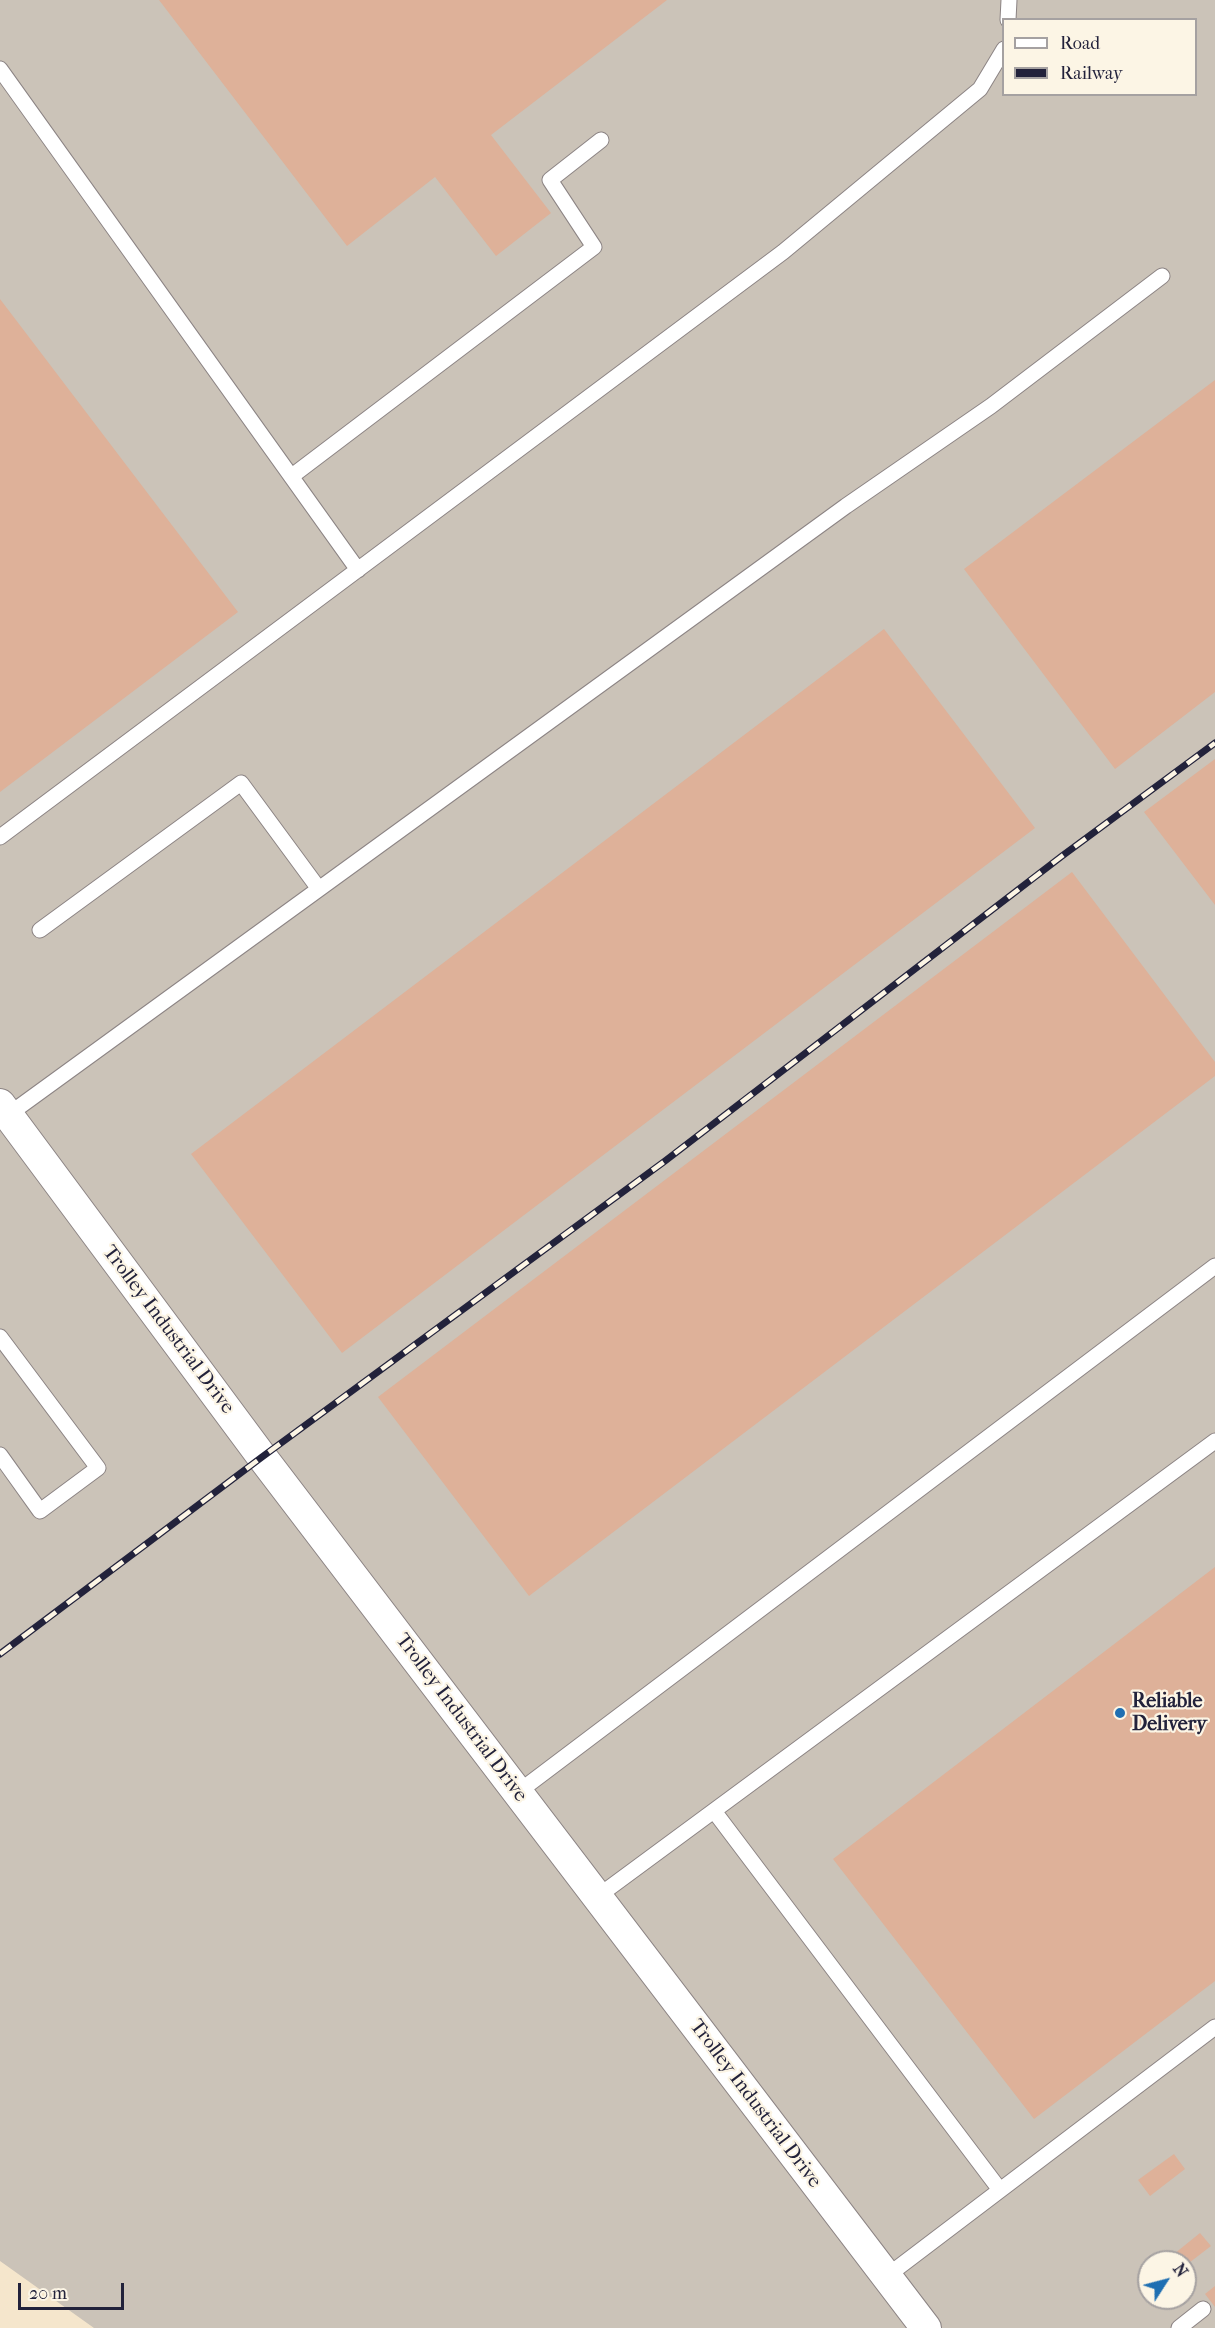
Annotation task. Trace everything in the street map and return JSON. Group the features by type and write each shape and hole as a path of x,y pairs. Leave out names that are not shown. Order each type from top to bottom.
{"street":[{"name":"Trolley Industrial Drive","path":"4,1110 262,1457 926,2328"}],"lane":[{"path":"1008,18 1009,0"},
{"path":"0,837 783,252 980,89 1002,52"},
{"path":"0,69 358,570"},
{"path":"292,476 594,248 550,180 601,140"},
{"path":"4,1110 319,889 846,506 991,406 1162,276"},
{"path":"40,930 241,783 319,889"},
{"path":"518,1793 1215,1266"},
{"path":"0,1337 98,1468 40,1511 0,1455"},
{"path":"597,1897 1215,1441"},
{"path":"714,1811 1000,2190"},
{"path":"887,2276 1215,2027"},
{"path":"1179,2328 1203,2309"}],"shaded area":[{"path":"0,0 1215,0 1215,2328 94,2328 0,2261"}],"building":[{"path":"159,0 667,0 491,135 551,213 496,256 435,177 347,246"},
{"path":"0,299 238,612 0,792"},
{"path":"1215,380 1215,692 1115,769 964,569"},
{"path":"884,629 1035,828 342,1353 191,1154"},
{"path":"1215,759 1215,905 1144,812"},
{"path":"1072,872 1215,1062 1215,1076 529,1596 378,1397"},
{"name":"Reliable Delivery","path":"1215,1567 1215,1981 1034,2119 833,1859"},
{"path":"1174,2154 1185,2169 1150,2196 1138,2180"},
{"path":"1200,2233 1211,2246 1197,2257 1197,2250 1179,2250"},
{"path":"1215,2286 1215,2307 1205,2294"}],"railway":[{"path":"0,1654 262,1457 665,1161 1062,856 1215,743"}],"place":[{"name":"Reliable Delivery","path":"1120,1713"}]}
